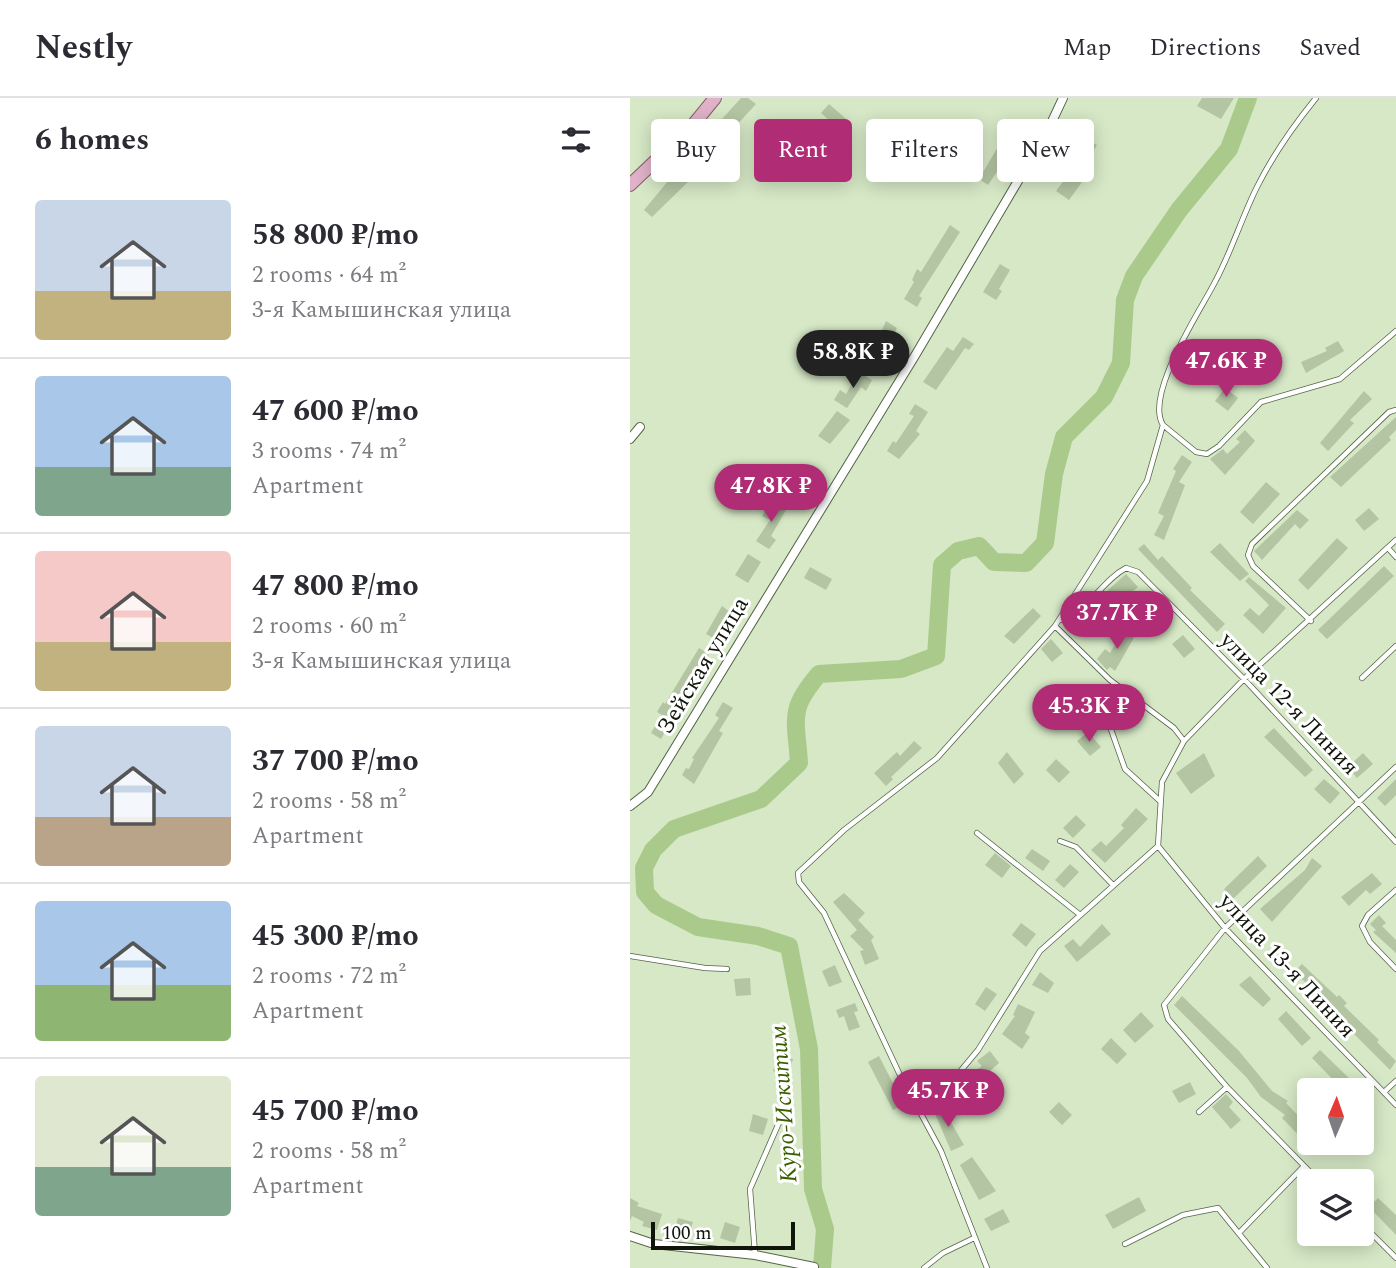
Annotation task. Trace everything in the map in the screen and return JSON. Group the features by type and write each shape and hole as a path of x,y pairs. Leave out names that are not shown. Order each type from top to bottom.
{"main road":[{"path":"630,185 693,125 715,98"}],"street":[{"name":"Зейская улица","path":"630,806 648,792 779,573 922,344 1048,130 1063,98"},
{"path":"630,439 640,427"},
{"path":"630,1236 654,1244 755,1255 814,1266"}],"lane":[{"path":"1316,98 1298,120 1258,186 1161,392 1158,417 1163,425 1196,452 1207,454 1219,446 1261,402 1340,379 1396,331"},
{"path":"1311,621 1253,566 1248,555 1262,535 1389,412 1396,410"},
{"path":"988,1268 941,1151 824,913 799,882 798,873 844,830 937,758 1060,620 1147,481 1163,425"},
{"path":"919,1110 953,1080 978,1050 1040,951 1158,846 1162,782 1184,741 1244,679 1311,621 1396,540"},
{"path":"1388,548 1396,557"},
{"name":"улица 12-я Линия","path":"1060,620 1071,617 1083,608 1116,573 1126,568 1139,572 1244,679 1396,842"},
{"path":"1055,626 1110,680 1174,727 1184,741"},
{"path":"1362,678 1396,646"},
{"path":"1108,721 1125,769 1160,802"},
{"path":"1307,1169 1227,1087 1168,1018 1164,1005 1225,928 1396,767"},
{"path":"977,833 1079,914"},
{"path":"1060,841 1076,847 1113,885"},
{"name":"улица 13-я Линия","path":"1158,846 1225,928 1396,1105"},
{"path":"1396,890 1368,915 1362,926 1370,942 1396,969"},
{"path":"630,956 727,969"},
{"path":"1384,1091 1396,1081"},
{"path":"1199,1112 1227,1087"},
{"path":"755,1255 750,1189 788,1102"},
{"path":"1239,1233 1304,1166"},
{"path":"1125,1244 1182,1216 1218,1208 1267,1268"},
{"path":"1374,1236 1396,1258"},
{"path":"924,1268 943,1253 974,1238"}],"building":[{"path":"741,98 748,98 756,104 740,121 740,119 722,119"},
{"path":"1202,98 1234,98 1221,119 1197,106"},
{"path":"829,104 846,119 828,119 821,113"},
{"path":"997,148 997,172 988,185 983,182 983,172"},
{"path":"667,182 688,182 652,217 644,210"},
{"path":"1063,182 1082,182 1069,200 1056,191"},
{"path":"950,225 960,232 919,296 922,298 917,307 904,299 914,282 912,280 917,269 921,272"},
{"path":"1000,264 1010,270 996,300 983,292"},
{"path":"886,321 897,328 885,349 889,351 883,361 871,354"},
{"path":"963,337 974,344 969,350 965,348 936,390 923,382 947,347 953,351"},
{"path":"1338,341 1344,351 1306,373 1301,362 1327,351 1325,348"},
{"path":"859,372 872,380 866,391 861,387 847,408 834,400 840,390 846,394"},
{"path":"1225,388 1238,398 1228,411 1215,401"},
{"path":"1364,391 1372,399 1350,420 1354,423 1328,451 1320,443"},
{"path":"915,404 928,412 916,431 920,434 899,459 887,451 893,441 896,443 914,416 909,414"},
{"path":"837,411 850,420 830,444 818,436"},
{"path":"1396,417 1396,430 1389,437 1391,440 1341,487 1330,477"},
{"path":"1245,430 1255,441 1225,475 1210,459 1223,449 1227,454 1240,442 1236,439"},
{"path":"1182,455 1192,462 1179,482 1185,485 1164,540 1154,535 1164,516 1158,513 1176,471 1173,469"},
{"path":"803,464 813,470 798,498 784,491"},
{"path":"1266,482 1280,494 1253,524 1240,512"},
{"path":"771,501 786,510 771,536 776,540 769,549 756,541 770,520 762,516"},
{"path":"1369,508 1379,519 1364,531 1355,520"},
{"path":"1297,510 1309,520 1300,529 1295,524 1262,560 1254,551"},
{"path":"1337,538 1348,548 1308,590 1298,580"},
{"path":"1220,543 1249,574 1240,581 1210,552"},
{"path":"1144,544 1158,560 1162,556 1192,588 1190,590 1225,624 1217,632 1138,549"},
{"path":"748,554 761,562 748,583 735,575"},
{"path":"1384,566 1394,576 1327,639 1318,630"},
{"path":"810,567 832,579 826,590 804,578"},
{"path":"1126,574 1138,587 1110,609 1099,598"},
{"path":"1249,577 1286,608 1263,634 1243,615 1250,608 1259,616 1269,605 1245,581"},
{"path":"1158,604 1171,618 1160,628 1147,614"},
{"path":"722,606 730,612 715,639 706,634"},
{"path":"1033,608 1041,616 1014,644 1004,636"},
{"path":"1125,628 1136,634 1115,671 1110,667 1107,670 1097,659 1105,649 1110,653"},
{"path":"1183,635 1195,649 1184,658 1172,644"},
{"path":"1051,639 1063,653 1052,662 1041,649"},
{"path":"699,648 709,654 661,739 651,733 662,715 657,712 663,702 665,704"},
{"path":"723,702 733,708 719,731 723,733 694,784 682,775 686,768 689,769 694,759 692,758 719,718 715,715"},
{"path":"1274,728 1313,770 1305,777 1264,737"},
{"path":"1088,732 1101,747 1090,756 1077,741"},
{"path":"914,741 922,748 891,777 893,779 886,786 874,773 897,752 900,756"},
{"path":"1007,752 1024,774 1014,784 998,763"},
{"path":"1204,753 1215,776 1191,794 1176,773"},
{"path":"1363,753 1373,764 1357,778 1348,767"},
{"path":"1056,759 1070,772 1059,783 1046,770"},
{"path":"1324,779 1340,793 1330,804 1314,789"},
{"path":"1396,779 1396,795 1385,806 1377,798"},
{"path":"1136,808 1148,819 1105,863 1091,850 1101,841 1106,846 1124,828 1121,825"},
{"path":"1076,815 1086,825 1073,838 1063,828"},
{"path":"1032,849 1050,861 1043,871 1025,858"},
{"path":"995,853 1011,866 1002,878 985,865"},
{"path":"1258,856 1267,866 1233,899 1224,889"},
{"path":"1312,858 1322,866 1272,922 1260,909 1305,870"},
{"path":"1070,864 1079,872 1064,888 1055,880"},
{"path":"1372,873 1382,884 1370,894 1366,890 1349,906 1341,897"},
{"path":"844,893 865,913 858,920 874,937 871,940 879,959 865,965 860,951 864,950 850,936 857,930 833,902"},
{"path":"1379,915 1386,923 1382,926 1396,940 1396,953 1373,932 1376,930 1370,924"},
{"path":"1021,923 1036,934 1026,947 1012,935"},
{"path":"1102,924 1111,934 1077,962 1064,946 1073,939 1080,947"},
{"path":"1302,964 1337,997 1339,995 1347,1003 1344,1006 1379,1040 1377,1042 1396,1061 1390,1070 1344,1024 1347,1021 1321,994 1294,972"},
{"path":"835,965 842,982 829,987 822,971"},
{"path":"1040,972 1054,983 1048,993 1032,985"},
{"path":"1250,976 1271,999 1263,1007 1239,985"},
{"path":"750,978 751,995 736,996 734,979"},
{"path":"986,987 997,994 985,1011 975,1004"},
{"path":"1182,996 1239,1051 1272,1091 1288,1101 1286,1103 1297,1114 1297,1134 1282,1118 1285,1115 1261,1097 1247,1078 1174,1005"},
{"path":"855,1003 858,1011 854,1012 860,1027 849,1031 844,1016 839,1018 836,1010"},
{"path":"1018,1004 1035,1012 1025,1033 1030,1037 1022,1049 1002,1034 1015,1016 1013,1015"},
{"path":"1286,1011 1311,1038 1302,1046 1278,1019"},
{"path":"1141,1012 1154,1026 1135,1043 1123,1030"},
{"path":"1111,1038 1127,1054 1117,1064 1101,1049"},
{"path":"1320,1050 1349,1078 1331,1078 1312,1058"},
{"path":"990,1051 999,1063 969,1090 962,1080 982,1066 977,1061"},
{"path":"778,1055 793,1059 788,1076 773,1071"},
{"path":"879,1056 904,1105 893,1110 868,1062"},
{"path":"1190,1082 1196,1094 1179,1103 1172,1091"},
{"path":"1226,1094 1233,1102 1229,1107 1241,1120 1231,1129 1212,1107"},
{"path":"1059,1102 1072,1115 1062,1125 1049,1112"},
{"path":"941,1105 964,1145 951,1151 933,1109"},
{"path":"753,1114 768,1119 763,1135 749,1131"},
{"path":"972,1157 996,1191 979,1200 960,1165"},
{"path":"1139,1197 1146,1211 1113,1229 1105,1215"},
{"path":"630,1198 639,1203 637,1206 662,1214 657,1230 642,1226 644,1222 632,1216 630,1221"},
{"path":"1378,1198 1396,1215 1396,1235 1374,1212 1374,1202"},
{"path":"1003,1209 1010,1222 991,1231 984,1219"},
{"path":"678,1218 693,1222 688,1238 673,1234"},
{"path":"725,1222 740,1227 735,1243 720,1238"}],"waterway":[{"name":"Куро-Искитим","path":"822,1268 825,1229 813,1189 809,1049 789,946 758,936 698,927 656,905 645,892 644,868 653,850 674,829 761,799 799,763 796,725 798,706 819,674 901,669 936,656 942,565 958,551 979,546 994,562 1026,563 1045,543 1054,474 1064,437 1104,397 1121,363 1125,300 1134,276 1179,210 1229,149 1248,98"}]}
